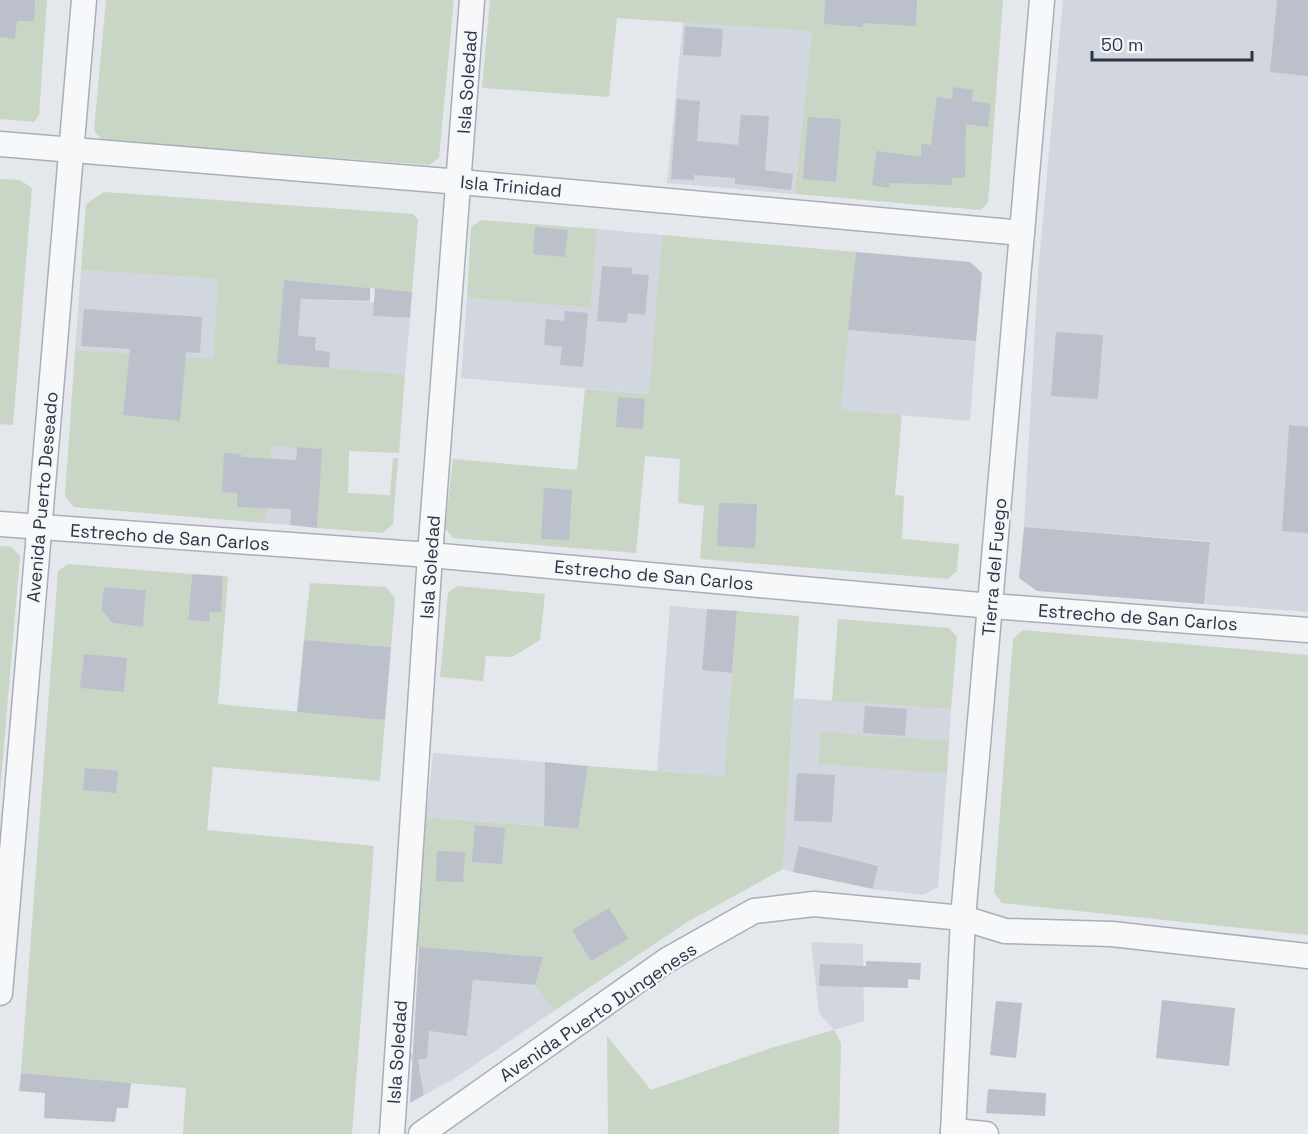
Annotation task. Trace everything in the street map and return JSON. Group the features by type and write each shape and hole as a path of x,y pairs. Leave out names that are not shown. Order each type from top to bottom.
{"street":[{"name":"Avenida Puerto Deseado","path":"0,993 6,839 39,528 84,0"},
{"name":"Isla Soledad","path":"392,1134 430,555 472,0"},
{"name":"Tierra del Fuego","path":"953,1132 963,918 1042,0"},
{"name":"Isla Trinidad","path":"0,144 460,182 1022,233"},
{"name":"Estrecho de San Carlos","path":"0,524 430,555 991,606 1308,630"},
{"name":"Avenida Puerto Dungeness","path":"421,1134 668,960 754,911 814,904 963,918 1005,931 1113,934 1308,956"},
{"path":"953,1132 986,1134"}],"shaded area":[{"path":"1063,0 1277,0 1308,76 1308,612 1204,604 1210,541 1024,527 1038,273"},
{"path":"683,22 812,31 795,194 667,183"},
{"path":"597,229 662,235 650,394 461,378 467,298 591,308"},
{"path":"81,270 218,279 213,360 75,350"},
{"path":"301,299 374,302 374,316 410,318 405,374 329,368 330,352 315,350 316,337 280,335 281,324 299,325"},
{"path":"848,330 976,341 970,421 841,410"},
{"path":"272,446 297,447 290,525 266,523"},
{"path":"670,606 707,609 702,670 732,673 724,776 657,771"},
{"path":"794,698 951,709 949,741 821,733 819,764 947,774 938,887 923,895 873,889 878,866 800,846 793,872 783,869"},
{"path":"433,753 545,762 544,826 426,817"},
{"path":"811,942 863,944 864,1021 834,1030 819,1013"},
{"path":"473,980 535,985 554,1011 452,1080 424,1095 420,1068 413,1061 407,1060 408,1054 417,1053 429,1031 467,1035"}],"green space":[{"path":"0,0 47,0 39,115 34,122 0,119"},
{"path":"106,0 454,0 439,158 429,165 102,140 94,131"},
{"path":"490,0 1003,0 988,203 980,210 795,194 812,31 617,18 609,97 482,88"},
{"path":"0,179 20,180 32,188 13,425 0,424"},
{"path":"104,192 413,214 418,220 412,292 284,280 278,364 405,374 399,453 349,451 348,493 390,495 393,458 398,458 393,524 383,533 317,528 321,449 272,446 266,523 74,507 65,496 75,350 213,359 218,279 81,270 86,204"},
{"path":"481,220 597,229 591,308 467,298 471,227"},
{"path":"662,235 856,252 841,410 902,415 895,495 904,496 902,539 959,544 957,571 948,579 700,559 704,506 678,503 680,459 645,456 636,553 453,538 445,528 453,459 577,470 585,389 649,394"},
{"path":"0,546 11,547 20,556 0,792"},
{"path":"68,564 192,574 188,620 209,622 209,612 221,613 223,576 228,577 218,704 385,720 380,781 213,767 207,830 374,846 352,1134 183,1134 186,1088 21,1073 58,571","holes":["104,587 146,590 143,627 112,623 101,610"]},
{"path":"310,583 386,587 395,598 391,647 304,640"},
{"path":"457,586 545,594 540,640 512,657 486,656 483,681 440,677 448,593"},
{"path":"737,611 799,616 783,869 689,921 554,1011 535,985 543,957 414,947 426,817 577,829 588,766 724,776"},
{"path":"838,619 949,628 957,637 951,709 832,701"},
{"path":"1023,630 1308,655 1308,935 1002,903 994,893 1013,639"},
{"path":"821,732 949,741 947,774 818,764"},
{"path":"834,1030 841,1043 839,1134 608,1134 607,1036 651,1090 771,1048"}],"building":[{"path":"0,0 35,0 34,21 17,21 15,39 0,37"},
{"path":"825,0 917,0 916,26 863,23 863,27 824,24"},
{"path":"1277,0 1308,0 1308,76 1270,72"},
{"path":"685,26 723,29 721,57 683,55"},
{"path":"953,87 973,90 972,101 991,104 988,127 966,124 965,178 952,178 952,185 890,183 889,188 872,185 877,151 921,157 921,144 931,145 937,97 952,99"},
{"path":"677,99 700,101 697,141 738,145 741,115 769,116 765,170 793,174 791,190 735,184 735,178 694,175 694,180 671,179"},
{"path":"808,117 841,119 836,182 803,179"},
{"path":"535,227 568,230 565,257 533,254"},
{"path":"856,252 970,262 982,273 976,341 848,330"},
{"path":"602,266 632,268 632,274 649,275 645,315 628,313 627,323 597,321"},
{"path":"284,280 370,288 370,301 301,299 298,336 316,337 315,350 330,352 329,368 277,364"},
{"path":"375,288 412,292 410,318 373,316"},
{"path":"84,309 202,317 200,353 186,352 180,421 123,415 130,349 81,346"},
{"path":"565,311 588,313 583,367 560,365 562,347 544,345 546,319 564,321"},
{"path":"1056,332 1103,335 1098,399 1051,396"},
{"path":"618,397 645,399 643,429 616,427"},
{"path":"1289,425 1308,427 1308,533 1282,531"},
{"path":"297,447 322,449 317,528 290,525 291,509 237,507 237,493 222,492 224,453 241,454 241,457 296,460"},
{"path":"544,488 572,490 569,540 541,539"},
{"path":"719,503 757,504 755,548 717,546"},
{"path":"1024,527 1210,542 1204,604 1037,591 1019,578"},
{"path":"192,574 223,576 221,613 209,612 210,622 188,620"},
{"path":"104,587 146,590 143,627 112,623 101,610"},
{"path":"707,609 737,611 732,673 702,670"},
{"path":"304,640 391,647 385,720 297,712"},
{"path":"84,654 127,658 124,692 80,688"},
{"path":"865,706 907,709 905,736 863,733"},
{"path":"545,762 588,766 578,829 544,826"},
{"path":"85,768 118,771 116,793 83,790"},
{"path":"797,773 835,775 832,822 794,821"},
{"path":"475,825 505,828 502,864 472,862"},
{"path":"799,846 878,866 873,889 793,872"},
{"path":"437,851 465,852 463,882 436,881"},
{"path":"609,908 628,939 591,961 572,930"},
{"path":"419,947 543,957 535,985 473,980 467,1036 429,1031 427,1059 418,1059 424,1095 410,1103"},
{"path":"866,961 921,963 920,980 908,979 908,988 819,986 820,964 866,966"},
{"path":"1162,1000 1235,1008 1229,1066 1156,1058"},
{"path":"996,1001 1022,1003 1016,1058 990,1055"},
{"path":"21,1073 131,1083 128,1108 117,1108 115,1122 44,1118 45,1093 19,1091"},
{"path":"988,1089 1046,1093 1045,1116 986,1113"}]}
